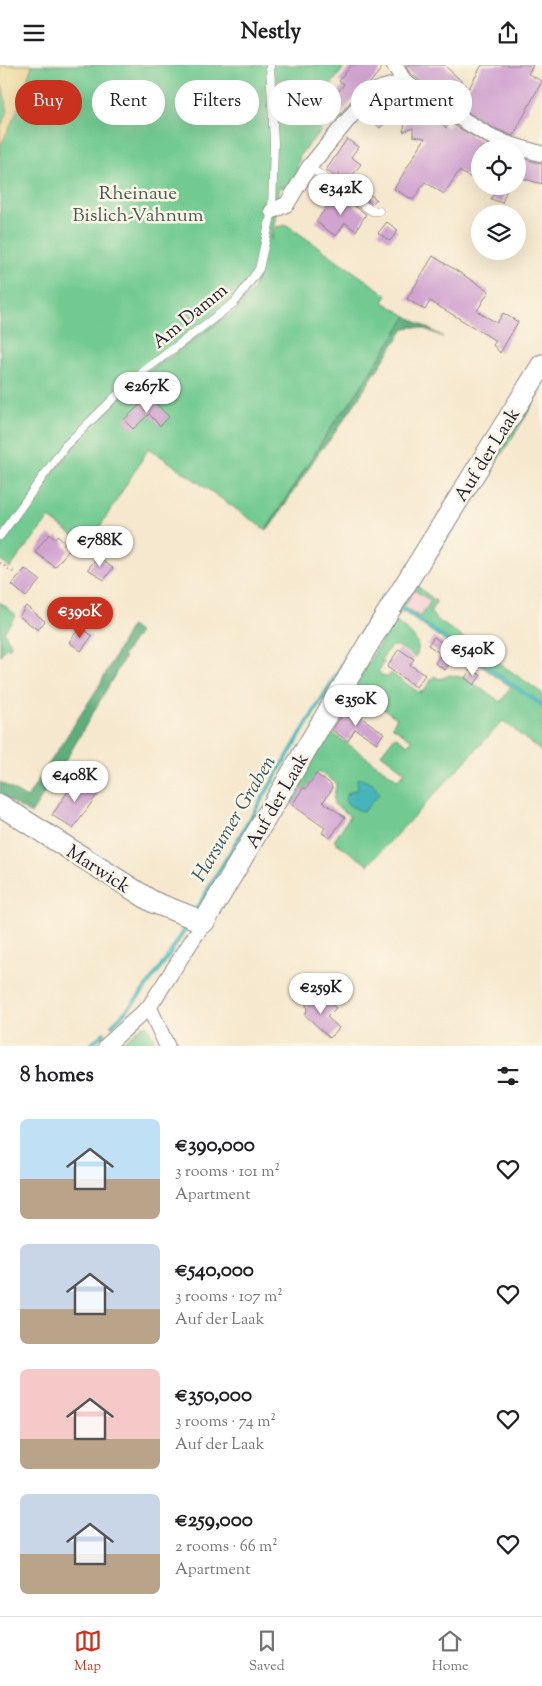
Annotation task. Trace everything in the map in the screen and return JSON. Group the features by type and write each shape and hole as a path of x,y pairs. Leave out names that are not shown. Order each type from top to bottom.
{"main road":[{"name":"Auf der Laak","path":"204,921 375,633 542,365"},
{"name":"Marwick","path":"0,805 153,903 204,921"}],"street":[{"path":"394,65 404,80"},
{"path":"272,211 287,204 309,167 351,116"},
{"path":"472,125 508,144 542,154"},
{"name":"Auf der Laak","path":"106,1046 149,1007 204,921"},
{"path":"149,1007 167,1046"}],"lane":[{"name":"Am Damm","path":"0,536 65,446 146,370 234,302 259,269 272,211 274,143 270,65"},
{"path":"309,167 372,211 379,211"}],"path":[{"path":"0,563 16,575"}],"shaded area":[{"path":"414,590 431,601 420,617 404,607"}],"green space":[{"name":"Rheinaue Bislich-Vahnum","path":"0,65 346,65 335,80 269,80 269,125 320,125 321,129 317,137 300,155 297,168 301,171 285,189 279,186 278,204 271,240 276,227 287,225 387,295 383,302 407,316 347,408 339,415 266,530 149,448 88,546 49,518 10,568 0,560 0,543 89,428 123,395 101,413 52,471 0,542","holes":["259,276 253,289 235,311 169,358 137,383 170,355 220,321 240,303"]},
{"path":"407,316 443,337 419,328 409,327 404,329 348,414 319,452 271,526 266,530 339,415 347,408"},
{"path":"542,376 542,388 526,416 417,586 435,600 436,602 431,613 435,618 542,693 542,752 503,721 368,865 334,841 350,816 334,804 336,783 319,771 306,789 303,788 292,805 286,798 327,729 398,780 405,772 381,754 395,736 408,745 412,740 392,726 397,718 372,701 365,711 346,698 394,621 413,636 418,646 418,651 415,657 398,646 391,646 381,660 384,662 378,672 387,678 391,673 420,693 421,691 423,692 434,676 440,679 450,675 465,678 501,702 511,687 402,611 399,615 395,612","holes":["414,590 431,601 420,617 404,607"]},
{"path":"0,602 16,615 4,632 11,644 9,649 6,646 0,656"},
{"path":"131,626 139,632 123,656 125,657 70,753 31,814 0,795 0,782 27,798 99,686"},
{"path":"142,1025 146,1025 158,1046 119,1046"}],"sand":[{"path":"0,65 32,65 27,80 15,80 15,115 0,147 0,129 8,111 0,82"}],"water":[{"path":"359,778 373,784 379,794 363,812 349,805 345,799 348,793 358,789 357,779"}],"building":[{"path":"351,65 384,65 373,80 351,80 351,101 341,113 341,88 344,84 340,80"},
{"path":"405,65 444,65 460,80 419,80 410,73"},
{"path":"482,65 533,65 528,74 542,81 513,136 492,127 472,115 472,83"},
{"path":"405,125 443,125 446,128 448,125 454,125 480,140 471,140 471,178 459,171 444,194 425,182 413,200 394,189 425,138 413,136 413,128 403,132"},
{"path":"347,139 358,147 351,157 361,164 349,180 340,173 337,178 326,170"},
{"path":"526,159 542,164 542,184 526,179"},
{"path":"361,177 370,183 364,190 376,199 372,204 352,190"},
{"path":"493,195 505,195 502,203 491,199"},
{"path":"334,196 343,202 345,199 366,214 356,231 345,223 336,236 316,222"},
{"path":"387,222 398,230 390,241 378,233"},
{"path":"433,256 489,291 477,311 497,323 503,313 518,322 500,353 493,345 496,341 430,301 425,310 407,299"},
{"path":"149,396 169,417 160,426 149,414 133,429 124,420"},
{"path":"49,534 55,539 57,536 65,543 63,545 69,550 55,567 35,552"},
{"path":"97,557 113,568 104,580 88,569"},
{"path":"25,569 40,580 26,597 12,585"},
{"path":"26,606 45,621 38,630 19,616"},
{"path":"80,627 92,636 81,651 69,642"},
{"path":"434,637 457,653 445,670 435,663 441,654 428,645"},
{"path":"399,649 414,659 410,665 425,675 416,687 387,667"},
{"path":"471,669 481,675 474,685 465,678"},
{"path":"347,708 384,733 377,743 355,729 348,741 332,730"},
{"path":"316,774 331,784 332,789 323,802 345,817 330,838 322,833 325,828 292,805 303,788 306,789"},
{"path":"77,778 99,792 73,829 52,815"},
{"path":"322,995 336,1008 327,1017 339,1028 330,1038 304,1014 307,1011 306,1003 311,998 319,998"}],"waterway":[{"name":"Harsumer Graben","path":"375,611 383,596 388,600"},
{"name":"Harsumer Graben","path":"398,606 542,705"},
{"name":"Harsumer Graben","path":"195,911 370,618"},
{"name":"Harsumer Graben","path":"112,1025 154,977 188,924"},
{"name":"Harsumer Graben","path":"89,1046 104,1033"}]}
